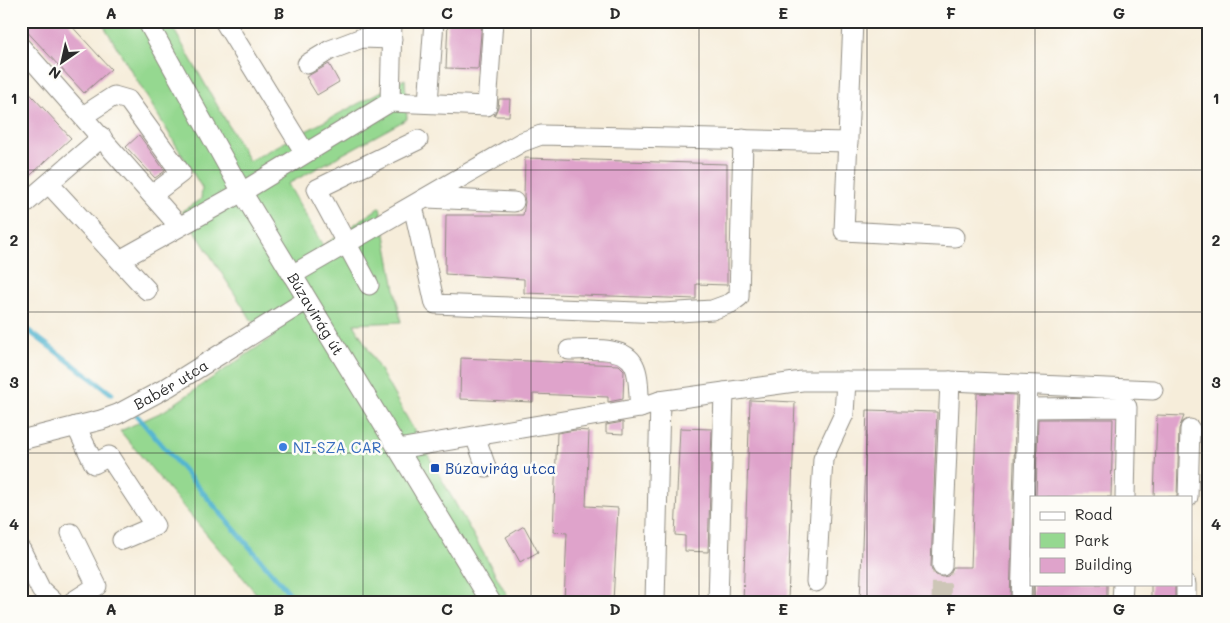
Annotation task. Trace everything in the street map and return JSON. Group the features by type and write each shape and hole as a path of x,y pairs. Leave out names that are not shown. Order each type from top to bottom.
{"street":[{"name":"Búzavirág út","path":"148,21 242,192 491,602"},
{"path":"224,21 305,153"},
{"path":"428,103 434,21"},
{"path":"120,260 242,192 390,102 487,106 493,21"},
{"path":"853,21 844,230 955,237"},
{"path":"308,64 330,50 362,38 392,30 390,102"},
{"path":"21,47 180,226"},
{"path":"83,116 114,96 128,100 182,173 152,195"},
{"path":"292,275 522,142 541,135 848,142"},
{"path":"21,207 102,137"},
{"path":"420,202 435,304 663,313 712,310 731,303 739,297 743,139"},
{"path":"369,284 318,189 418,140"},
{"path":"49,184 147,290"},
{"path":"420,202 514,202"},
{"name":"Babér utca","path":"21,440 118,414 160,391 307,300"},
{"path":"569,350 617,351 628,356 637,374 640,408"},
{"path":"816,582 823,459 844,414 846,381"},
{"path":"398,449 640,408 660,401 802,382 950,381 1153,390"},
{"path":"942,566 950,381"},
{"path":"1021,602 1028,385"},
{"path":"718,602 724,392"},
{"path":"655,602 660,401"},
{"path":"1027,408 1127,407 1125,496"},
{"path":"76,426 94,464 108,456 155,526 122,540"},
{"path":"1188,496 1190,429"},
{"path":"475,436 486,467"},
{"path":"71,533 97,586 72,602"},
{"path":"21,550 41,590 54,602"},
{"path":"1122,602 1123,586"},
{"path":"1186,586 1186,602"}],"green space":[{"path":"101,21 169,21 249,161 405,79 407,119 288,184 323,246 380,207 401,322 354,324 511,602 257,602 260,598 120,431 164,411 274,336 252,321 182,211 201,199 202,188"}],"building":[{"path":"21,21 67,21 111,69 84,93 21,25"},
{"path":"448,21 482,21 478,69 446,68"},
{"path":"329,64 339,82 317,95 306,77"},
{"path":"21,84 71,138 21,184"},
{"path":"499,99 510,99 509,116 494,116"},
{"path":"139,135 165,171 155,178 126,147"},
{"path":"525,158 727,164 727,285 696,284 696,299 524,293 524,279 445,274 446,215 523,215 525,202"},
{"path":"461,358 619,365 624,370 623,399 608,402 608,397 533,394 533,402 460,399"},
{"path":"977,393 1016,395 1010,602 860,602 867,410 937,412 931,566 932,571 936,575 942,577 948,576 953,567 971,567"},
{"path":"750,400 795,402 788,602 743,602"},
{"path":"1157,415 1184,416 1179,429 1177,496 1154,496"},
{"path":"1038,419 1113,419 1111,496 1036,496"},
{"path":"623,422 623,434 606,433 606,425"},
{"path":"680,428 712,429 708,552 685,551 685,536 675,535"},
{"path":"575,430 589,431 586,506 618,508 613,602 564,602 567,533 553,532 557,433"},
{"path":"524,526 538,552 520,562 506,537"},
{"path":"1033,586 1107,586 1107,602 1032,602"},
{"path":"1151,586 1175,586 1175,602 1151,602"}],"waterway":[{"path":"21,325 112,394"},
{"path":"137,416 297,602"}],"tunnel":[{"path":"941,602 942,566"}],"place":[{"name":"NI-SZA CAR","path":"283,447"},
{"name":"Búzavirág utca","path":"435,468"}]}
